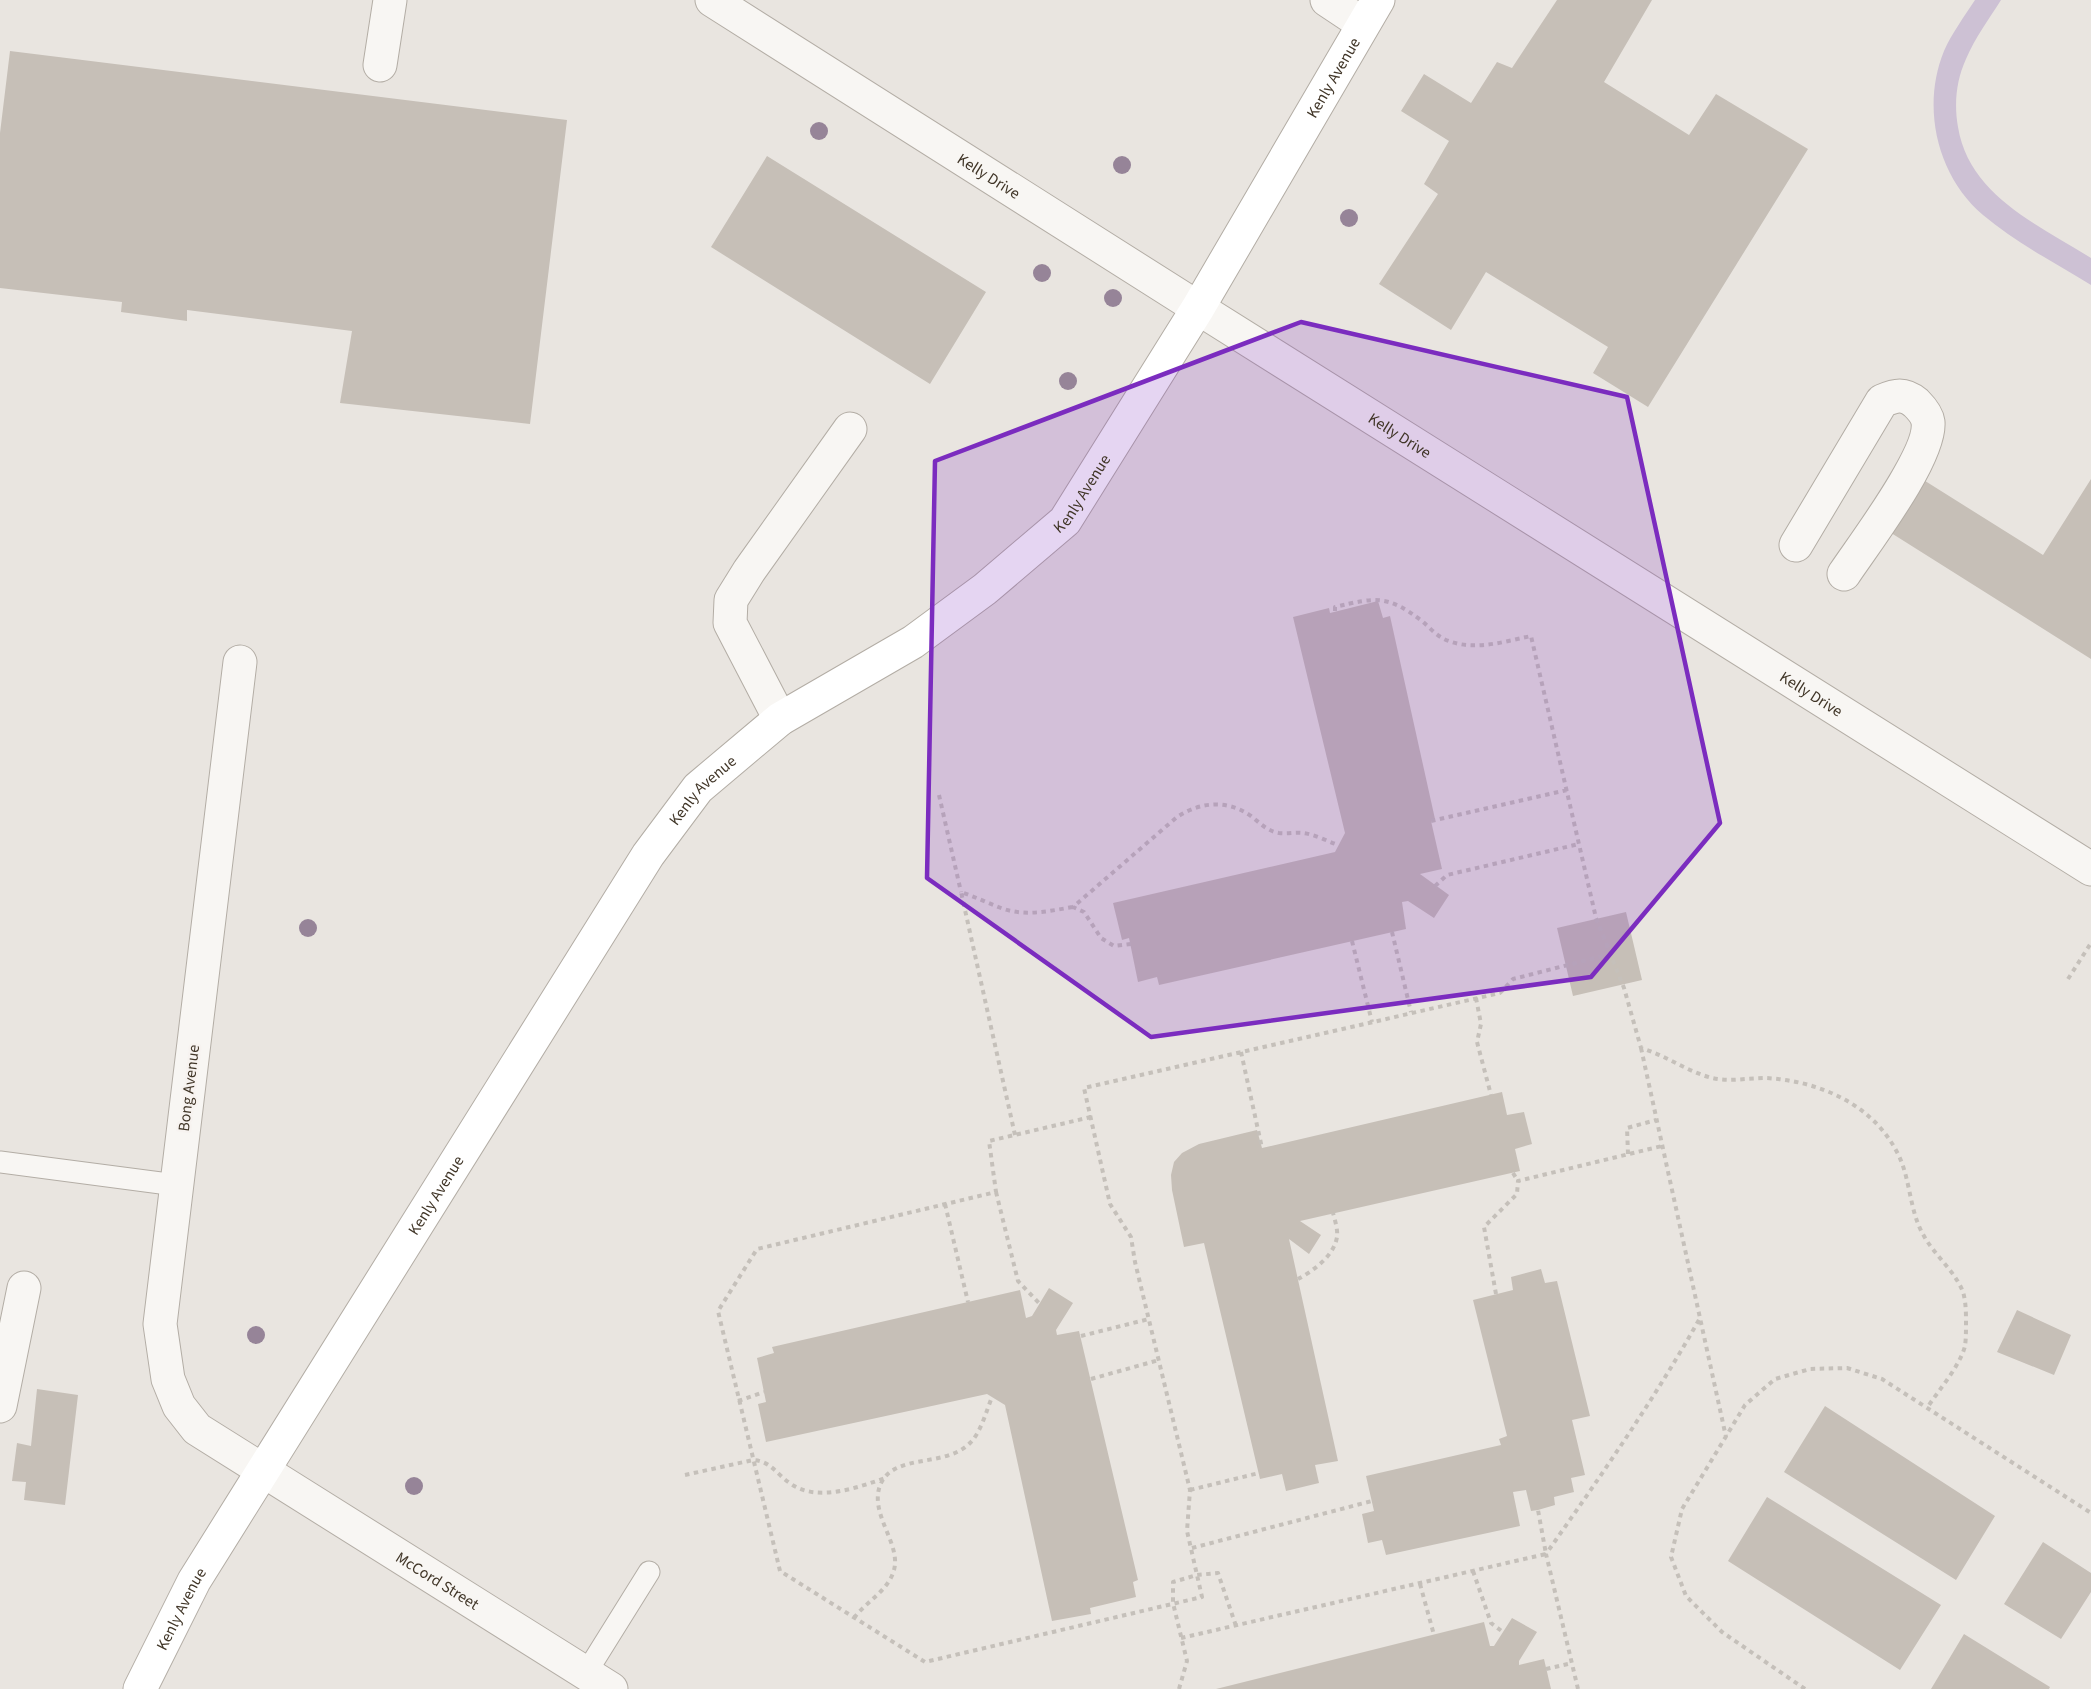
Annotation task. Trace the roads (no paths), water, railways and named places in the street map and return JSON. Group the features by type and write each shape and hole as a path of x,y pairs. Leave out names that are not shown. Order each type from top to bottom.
{"street":[{"path":"380,65 390,0"},
{"name":"Kelly Drive","path":"712,0 1197,308 2091,869"},
{"path":"1327,0 1370,12"},
{"name":"Kenly Avenue","path":"140,1689 194,1581 648,855 698,788 780,719 913,642 985,589 1065,521 1197,308 1370,12"},
{"path":"1796,545 1882,400 1895,395 1910,398 1922,408 1928,423 1924,448 1911,474 1844,574"},
{"path":"780,719 730,623 731,600 850,429"},
{"name":"Bong Avenue","path":"240,662 160,1324 168,1379 178,1406 197,1429 263,1470"},
{"path":"0,1406 24,1288"},
{"name":"McCord Street","path":"263,1470 599,1681"}],"lane":[{"path":"0,1162 176,1185"},
{"path":"599,1681 649,1572"}]}
